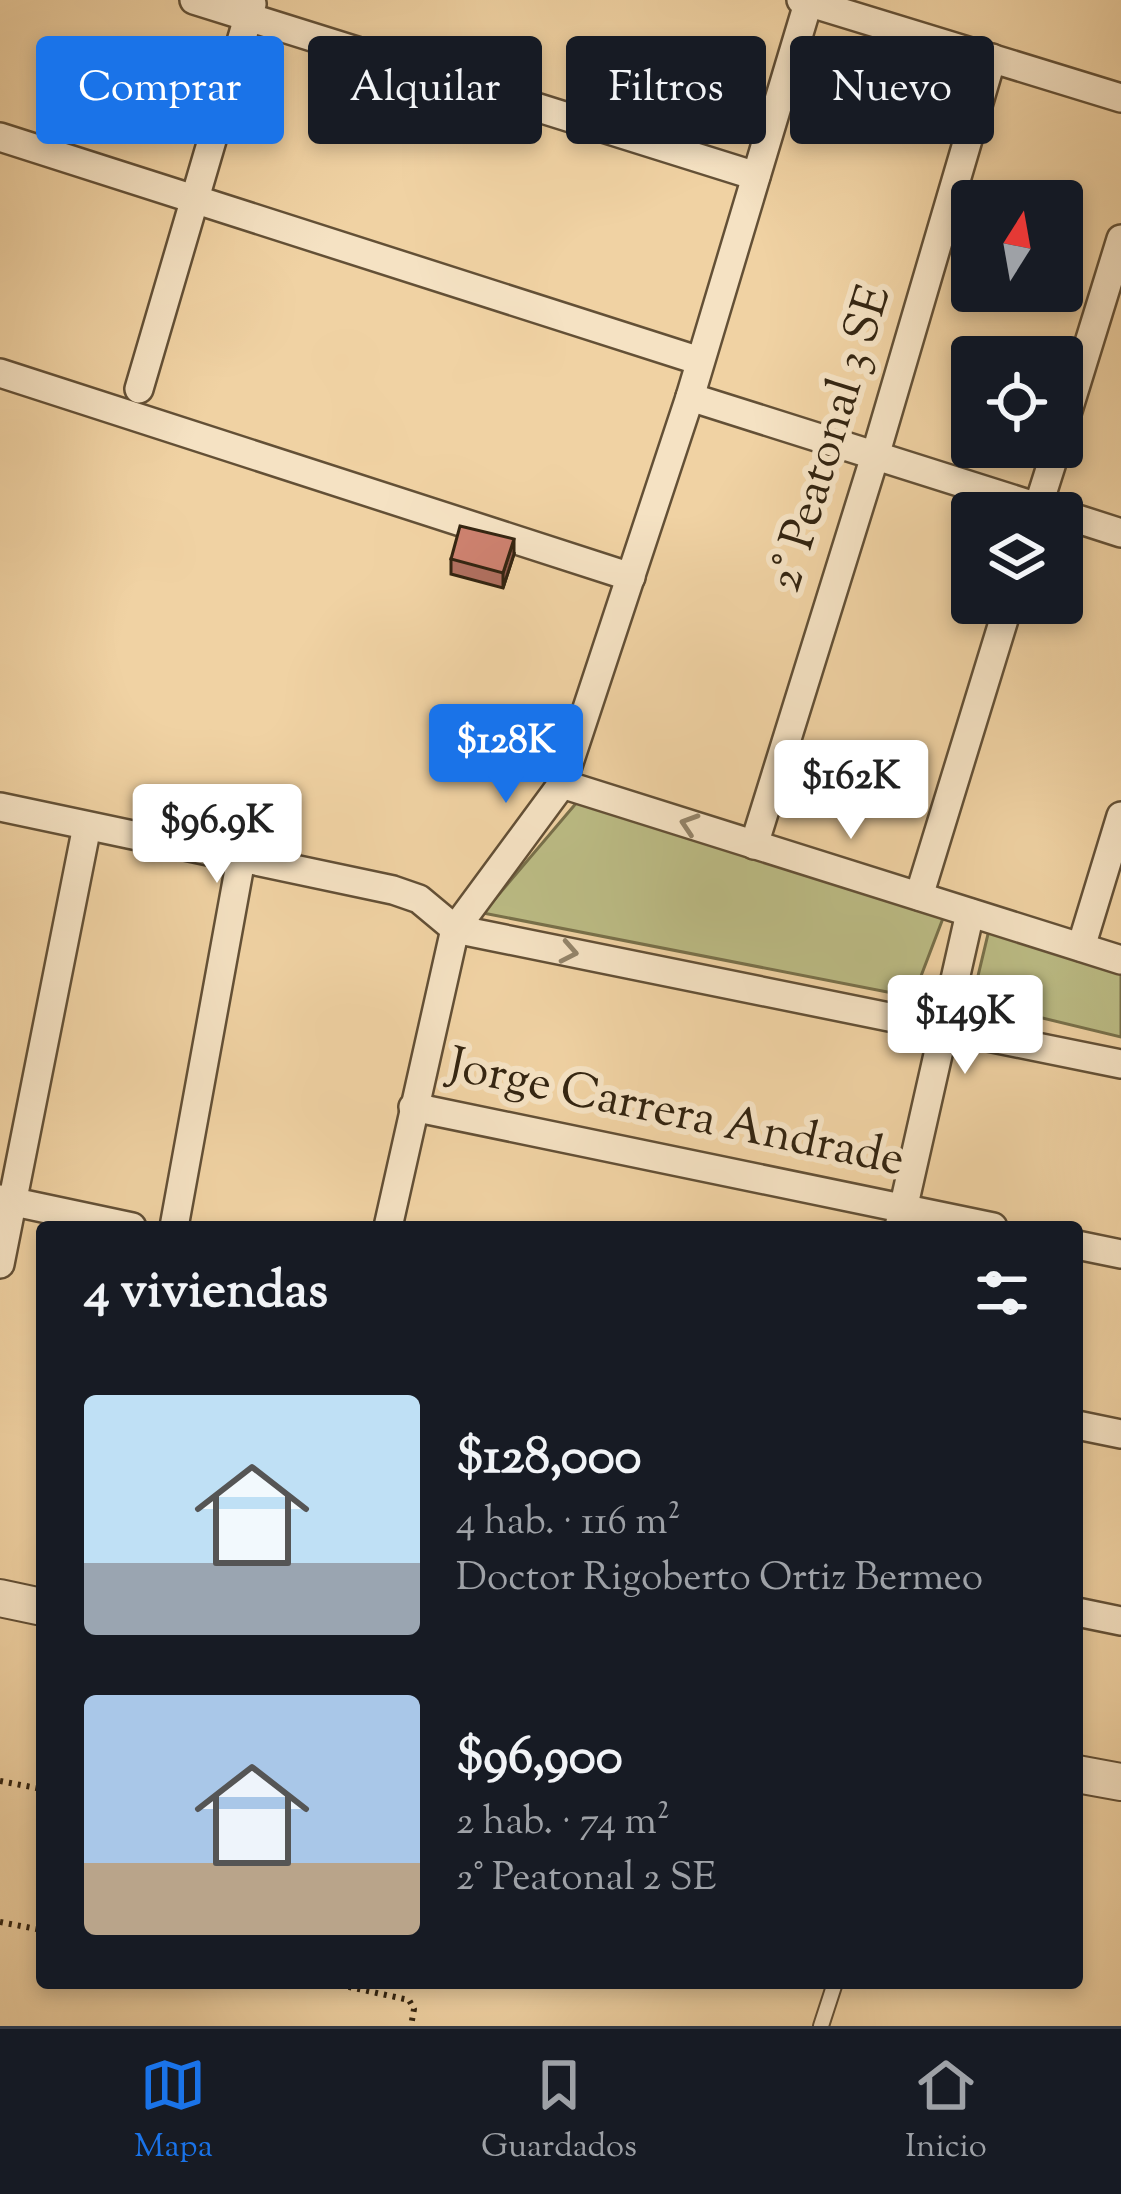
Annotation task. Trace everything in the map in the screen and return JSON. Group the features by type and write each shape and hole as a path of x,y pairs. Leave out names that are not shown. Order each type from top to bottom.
{"street":[{"path":"194,0 251,9 756,176"},
{"path":"389,1221 455,928 562,784 690,397 806,1 920,36"},
{"path":"139,389 251,9"},
{"path":"994,59 1121,98"},
{"path":"0,136 700,361"},
{"name":"2° Peatonal 3 SE","path":"754,844 967,144"},
{"path":"1083,362 1121,239"},
{"path":"0,373 631,577"},
{"path":"690,397 987,492"},
{"path":"1083,522 1121,533"},
{"path":"919,896 1003,624"},
{"path":"562,784 1121,960"},
{"path":"0,807 393,890 418,899 455,928 1121,1064"},
{"path":"1081,947 1121,816"},
{"path":"0,1264 6,1201 87,826"},
{"path":"175,1221 241,859"},
{"path":"901,1218 970,913"},
{"name":"Jorge Carrera Andrade","path":"412,1107 901,1218 932,1221"},
{"path":"6,1201 102,1221"},
{"path":"1083,1245 1121,1254"},
{"path":"1083,1426 1121,1435"},
{"path":"0,1598 36,1606"},
{"path":"1083,1613 1121,1621"},
{"path":"1083,1775 1121,1781"}],"lane":[{"path":"820,2026 833,1989"}],"path":[{"path":"0,1781 36,1789"},
{"path":"0,1922 36,1929"},
{"path":"362,1989 409,2000 414,2009 411,2026"}],"green space":[{"path":"578,801 945,913 913,997 483,913"},
{"path":"989,930 1121,972 1121,1037 972,1001"}],"building":[{"path":"460,526 514,539 503,573 451,559"}]}
